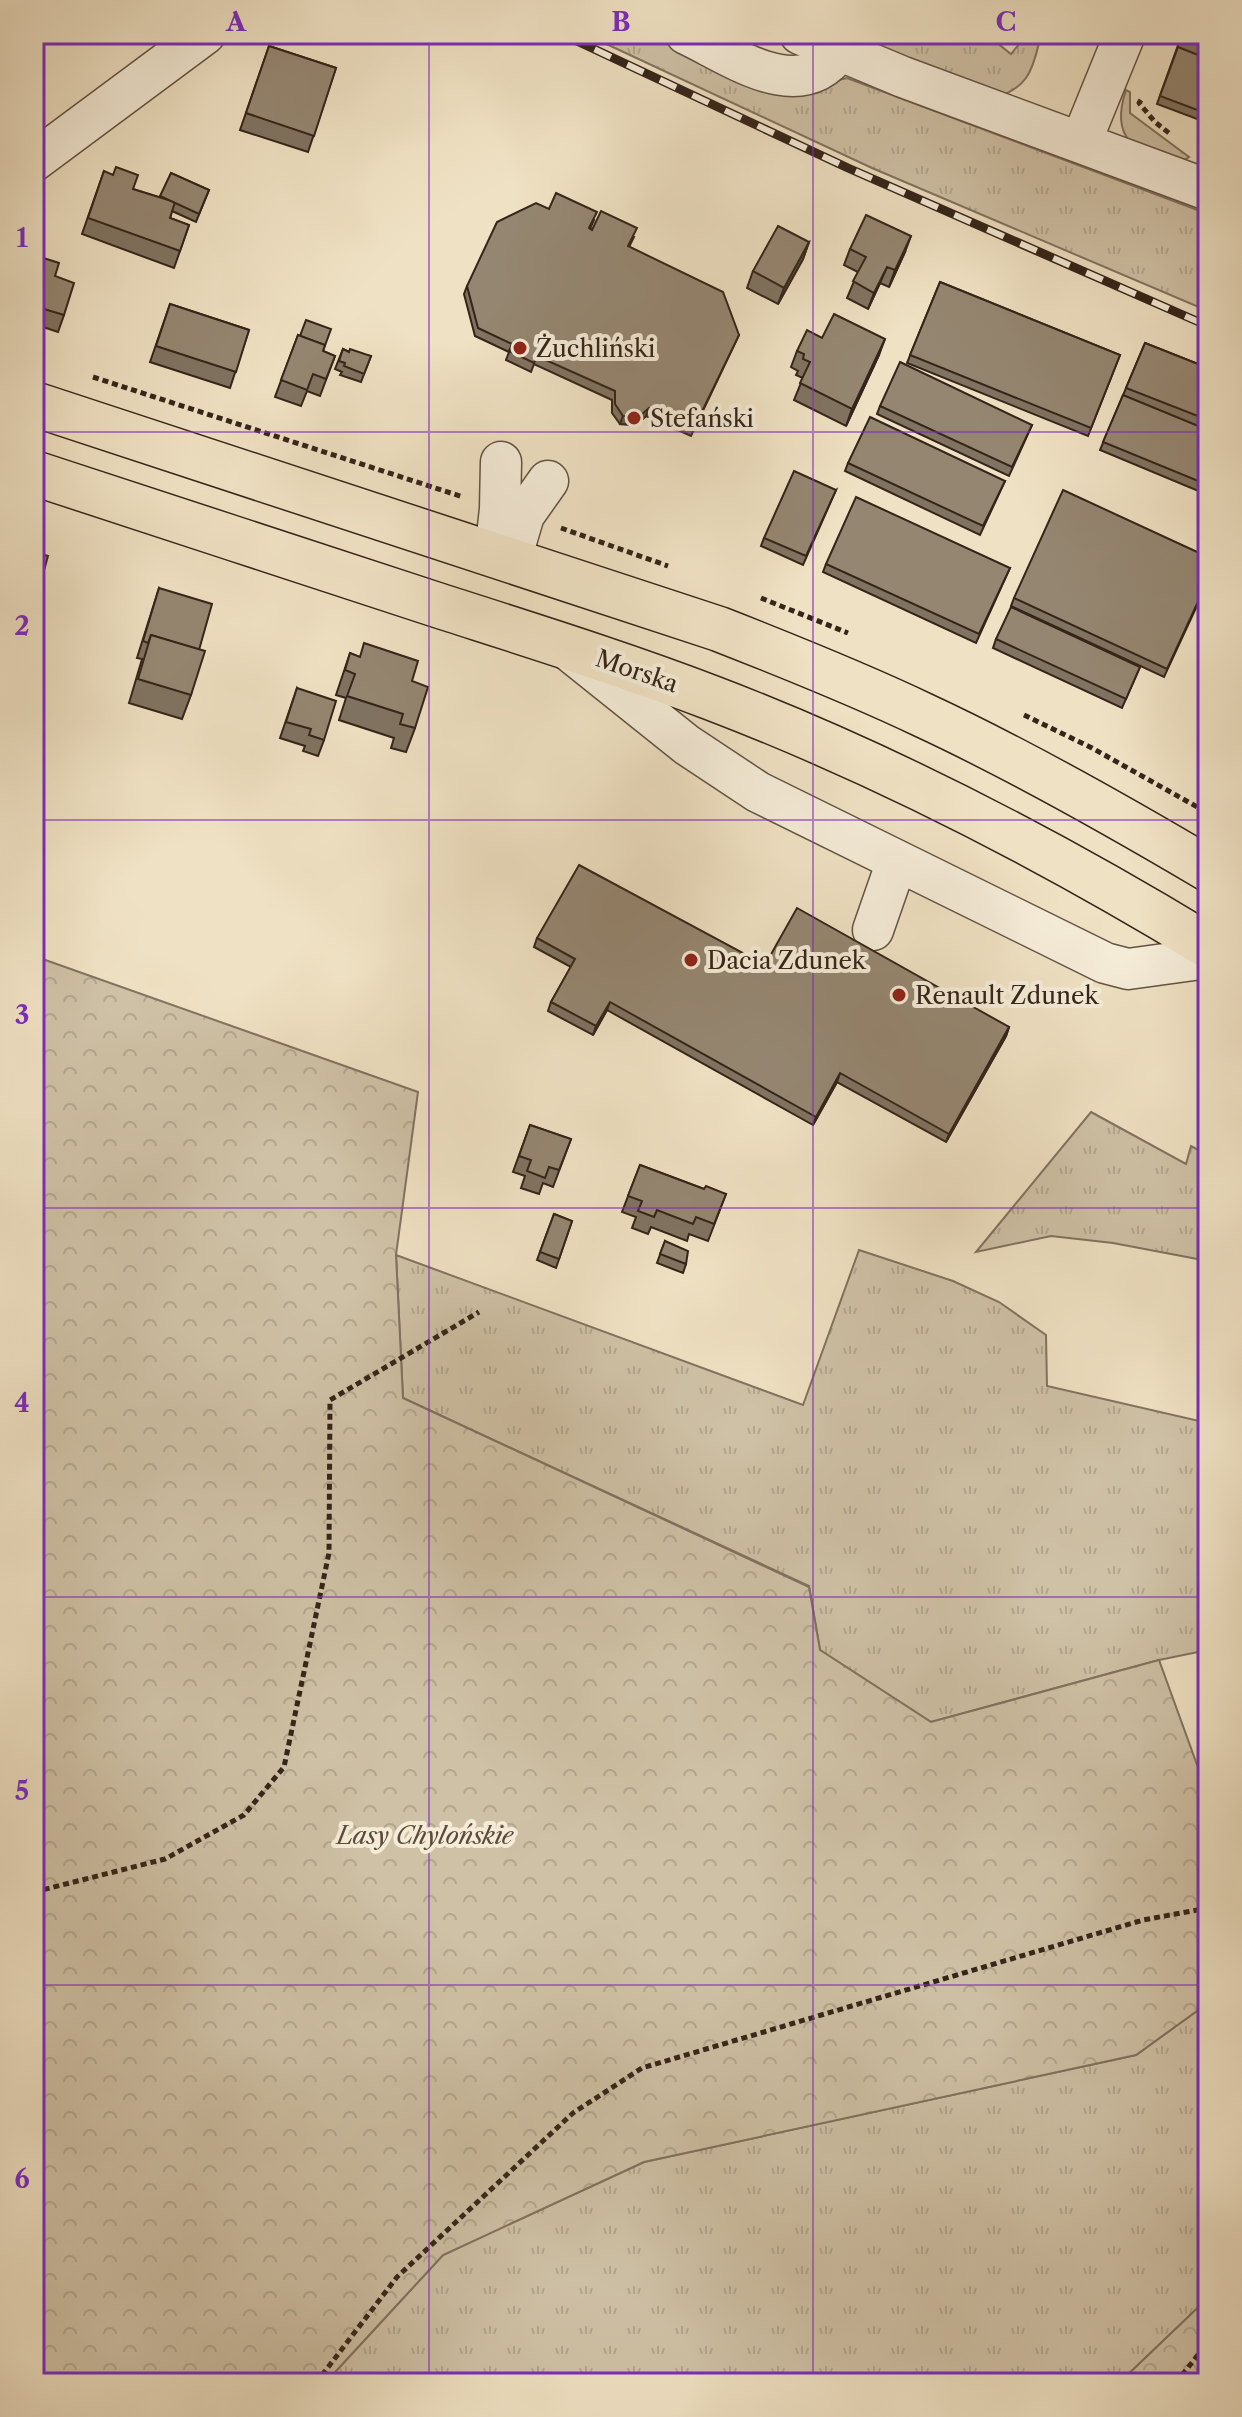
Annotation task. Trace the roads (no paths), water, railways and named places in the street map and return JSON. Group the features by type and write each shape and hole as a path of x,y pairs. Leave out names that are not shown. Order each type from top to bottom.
{"main road":[{"path":"34,404 705,624 839,677 925,716 1012,761 1129,822 1208,869"},
{"name":"Morska","path":"34,473 562,645 713,698 915,785 991,823 1125,895 1208,946"}],"lane":[{"path":"34,161 205,34"},
{"path":"686,34 775,76 796,78 819,71 839,51"},
{"path":"800,34 903,77 1208,190"},
{"path":"1081,142 1119,48"},
{"path":"501,462 503,557"},
{"path":"503,557 524,515 548,481"},
{"path":"562,645 687,745 758,792 1105,963 1128,969 1208,958"},
{"path":"873,930 897,861"}],"railway":[{"path":"562,34 848,168 1208,326"}],"place":[{"name":"Żuchliński","path":"520,348"},
{"name":"Stefański","path":"634,418"},
{"name":"Dacia Zdunek","path":"691,960"},
{"name":"Renault Zdunek","path":"899,995"}],"park label":[{"name":"Lasy Chylońskie","path":"425,1835"}]}
